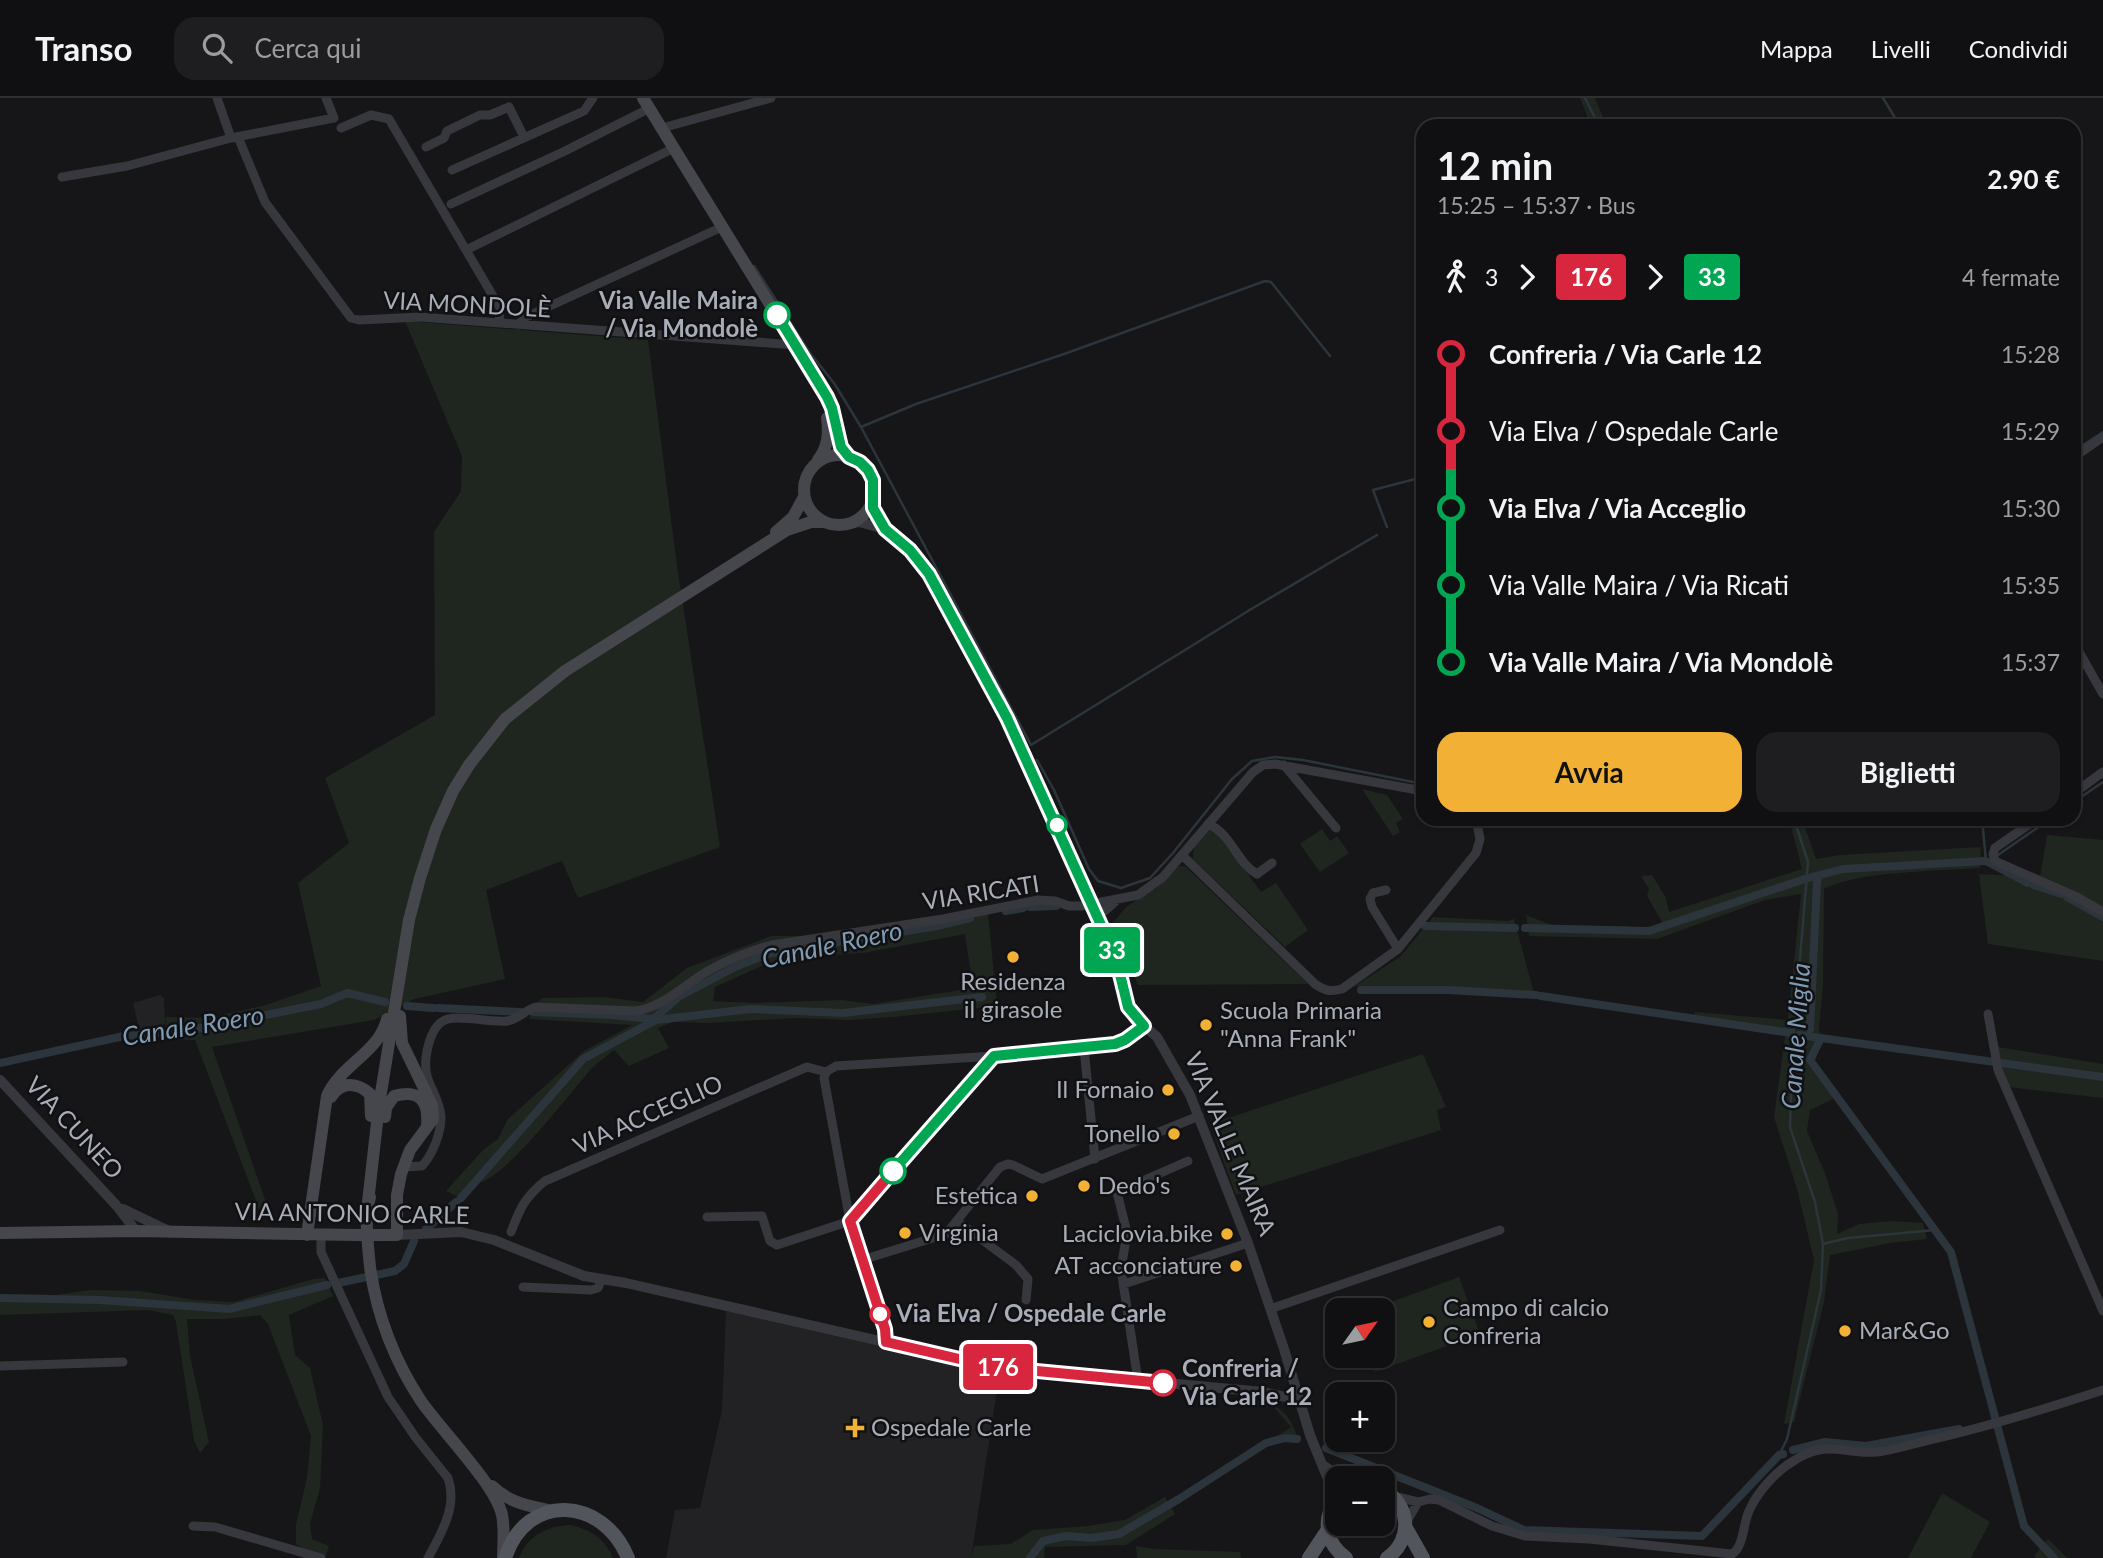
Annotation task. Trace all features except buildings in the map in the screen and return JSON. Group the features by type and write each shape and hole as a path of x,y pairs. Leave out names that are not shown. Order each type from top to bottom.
{"main road":[{"path":"646,103 820,387 832,408 841,447 849,457"},
{"path":"820,387 828,427 827,442 825,452 810,470 804,487 804,497 815,516 824,522"},
{"path":"368,1196 379,1105 410,920 432,841 453,790 505,719 576,663 787,530 811,522 840,526 866,513 872,503 873,480 860,462 838,455 828,457 810,470"},
{"path":"755,550 793,516 804,497"},
{"path":"307,1235 331,1088 384,1031 403,936 410,920"},
{"path":"397,1234 397,1195 404,1167 410,1150 433,1119 432,1105 402,1043 399,1028 413,937 410,920"},
{"path":"326,1107 335,1091 351,1084 361,1086 370,1094 372,1107 365,1169 368,1244 374,1292 386,1334 402,1370 421,1400 498,1503 502,1515 504,1558"},
{"path":"368,1196 377,1170 386,1108 394,1096 407,1092 416,1095 425,1103 428,1112 427,1126"},
{"name":"VIA ANTONIO CARLE","path":"0,1233 136,1231 397,1234"},
{"path":"472,1467 505,1497 523,1505 552,1511 571,1510 595,1517 610,1528 622,1542 628,1558"},
{"path":"1395,1501 1404,1513 1406,1526 1423,1558"},
{"path":"504,1558 509,1545 520,1530 535,1518 552,1511"},
{"path":"1387,1558 1402,1542 1406,1526"},
{"path":"1309,1558 1325,1534"},
{"path":"1329,1536 1331,1543 1342,1555"},
{"path":"1309,1558 1342,1555"}],"street":[{"name":"VIA MONDOLÈ","path":"217,98 265,202 351,318 359,320 420,317 797,348"},
{"path":"62,177 127,166 234,138 334,118 326,98"},
{"path":"452,170 584,111 593,98"},
{"path":"662,128 771,98"},
{"path":"451,204 565,151 646,103"},
{"path":"426,147 444,138 447,131 480,115 490,115 509,107 524,137"},
{"path":"341,128 371,115 389,119 500,308 499,323"},
{"path":"466,250 674,148"},
{"path":"518,325 526,317 722,227"},
{"path":"2081,452 2103,437"},
{"name":"VIA VALLE MAIRA","path":"872,503 885,529 910,550 929,574 1017,738 1116,958 1128,1007 1157,1037 1181,1077 1248,1243 1310,1435 1325,1469"},
{"path":"848,524 859,522 885,529"},
{"path":"2081,655 2103,694"},
{"path":"1094,909 1106,910 1118,900 1148,889 1163,877 1253,772 1263,765 1284,765 1416,790"},
{"path":"1284,765 1336,828"},
{"path":"1307,791 1308,770"},
{"path":"2081,788 2103,772"},
{"path":"1208,824 1224,834 1248,869 1257,874 1272,863"},
{"path":"1182,855 1323,990 1332,992 1342,989 1398,949 1476,853 1480,839 1477,826"},
{"path":"2027,826 1993,850 1993,858 1997,863 2075,896 2103,912"},
{"path":"1386,890 1373,893 1370,899 1372,907 1398,949"},
{"name":"VIA RICATI","path":"404,1167 422,1166 430,1157 437,1136 441,1118 438,1098 427,1076 426,1061 430,1040 438,1026 447,1019 506,1021 518,1018 536,1007 648,1010 707,972 747,951 772,945 943,919 1038,900 1094,909"},
{"path":"1988,1014 1997,1062 2103,1311"},
{"path":"886,1342 885,1329 850,1221 824,1078 826,1072 836,1066 994,1056 1115,1044 1144,1026"},
{"path":"1084,1048 1095,1159"},
{"path":"707,1217 762,1216 770,1241 777,1245 850,1221 994,1056"},
{"name":"VIA ACCEGLIO","path":"511,1232 523,1202 530,1192 545,1181 807,1067 826,1072"},
{"name":"VIA CUNEO","path":"0,1080 120,1209 136,1231"},
{"path":"862,1260 946,1234 1000,1167 1013,1165 1042,1179 1199,1116"},
{"path":"1138,1381 1121,1269 1127,1233 1117,1192 1188,1161"},
{"name":"VIA CUNEO","path":"120,1209 172,1232"},
{"name":"VIA CUNEO","path":"116,1231 120,1209"},
{"path":"135,1216 136,1231"},
{"path":"957,1221 1016,1265 1028,1279 1026,1300"},
{"path":"1270,1308 1500,1230"},
{"name":"VIA ANTONIO CARLE","path":"397,1234 461,1232 494,1240 584,1276 994,1367 1263,1392 1299,1400"},
{"path":"321,1235 321,1252 375,1371 401,1418 448,1478 452,1494 449,1515 428,1558"},
{"path":"1124,1284 1248,1243"},
{"path":"523,1287 591,1290 597,1288 601,1279"},
{"path":"0,1366 123,1362"},
{"name":"VIA ANTONIO CARLE","path":"1263,1392 1295,1388"},
{"path":"1395,1494 1418,1502 1439,1500 1492,1526 1525,1536 1589,1539 1733,1556 1756,1497 1788,1464 1809,1452 1821,1448 1876,1452 1996,1424 2103,1390"},
{"path":"1406,1526 1418,1502"},
{"path":"193,1526 215,1527 321,1558"}],"shaded area":[{"path":"1580,98 1595,98 1604,119 1588,119"},
{"path":"405,321 648,340 677,566 720,847 578,898 562,861 486,890 505,979 414,999 374,1020 212,1047 269,1211 260,1211 195,1040 164,1039 166,1017 208,1018 266,1005 321,986 298,883 349,843 325,778 435,715 434,532 461,491 462,456"},
{"path":"1362,789 1387,795 1403,819 1396,823 1400,832 1393,836"},
{"path":"1791,826 1804,826 1816,859 1840,855 1981,847 1980,868 1877,875 1824,889 1823,985 1819,1028 1822,1041 1815,1061 1841,1095 1810,1110 1807,1131 1825,1173 1838,1214 1837,1234 1859,1224 1893,1221 1923,1223 1927,1239 1830,1255 1824,1302 1794,1422 1784,1424 1814,1260 1797,1189 1774,1117 1785,1036 1692,1022 1695,1012 1788,1020 1801,894 1765,900 1657,939 1529,936 1526,915 1554,926 1624,926 1650,929 1662,922 1647,896 1649,889 1641,876 1652,875 1666,898 1669,912 1802,869"},
{"path":"1210,829 1217,831 1261,892 1276,883 1308,930 1285,947 1193,859 1194,847"},
{"path":"1322,829 1330,841 1337,836 1349,853 1320,872 1300,844"},
{"path":"2047,835 2103,840 2103,961 1988,944 1979,874 2040,877"},
{"path":"1179,866 1186,867 1308,984 1138,985 1111,925 1127,906 1156,888"},
{"path":"988,913 997,1006 848,1020 797,1018 708,1023 673,1022 658,1028 669,1048 629,1066 614,1050 593,1067 504,1167 477,1183 464,1200 446,1191 483,1150 498,1139 508,1119 584,1051 632,1025 529,1019 541,998 604,997 643,1002 687,968 771,936 813,936","holes":["965,934 973,987 873,1004 842,1000 756,1003 713,1001 715,987 764,965 815,956 863,953"]},
{"path":"1433,917 1508,921 1514,919 1534,993 1355,986 1400,957"},
{"path":"160,995 164,998 165,1023 157,1033 140,1033 133,1003"},
{"path":"1998,1047 2103,1064 2103,1098 2008,1087 2001,1071"},
{"path":"1423,1054 1446,1107 1437,1110 1441,1130 1236,1195 1210,1124"},
{"name":"Campo di calcio Confreria","path":"1459,1277 1480,1334 1395,1365 1395,1301"},
{"path":"325,1278 333,1296 289,1315 295,1355 310,1368 323,1425 320,1488 310,1524 312,1539 329,1546 325,1558 316,1558 296,1544 296,1524 307,1478 311,1436 268,1324 260,1315 187,1319 190,1356 209,1442 200,1453 194,1441 173,1315 149,1310 0,1315 0,1294 55,1295 91,1290 140,1291 195,1300 234,1302"},
{"name":"Ospedale Carle","path":"726,1311 902,1351 999,1377 971,1558 666,1558 675,1510 700,1508 722,1410"},
{"path":"1256,1401 1271,1404 1267,1407 1259,1406"},
{"path":"1271,1405 1287,1416 1297,1436 1277,1436 1291,1427"},
{"path":"1942,1493 1990,1522 1971,1558 1908,1558"},
{"path":"1165,1497 1175,1514 1126,1545 1045,1547 1044,1558 971,1558 974,1546 1011,1544 1033,1530 1125,1520"},
{"path":"571,1525 596,1536 606,1545 613,1558 519,1558 528,1543 539,1533 554,1527"},
{"path":"2048,1539 2067,1558 2034,1556"},
{"path":"1136,1546 1240,1552 1241,1558 1137,1558"}],"waterway":[{"name":"Canale Miglia","path":"1585,98 1596,119"},
{"path":"1883,98 1896,119"},
{"path":"754,266 861,427 1031,745 1377,535"},
{"path":"861,427 916,404 1265,281 1271,282 1330,356"},
{"path":"2081,446 2103,432"},
{"path":"1387,527 1373,490 1416,479"},
{"path":"1037,760 1054,790 1089,869 1098,881 1121,888 1150,878 1232,779 1252,761 1275,757 1303,760 1416,783"},
{"path":"2081,797 2103,782"},
{"name":"Canale Miglia","path":"1779,1455 1787,1439 1821,1290 1823,1244 1815,1202 1790,1127 1793,1043 1808,862 1796,826"},
{"path":"1983,826 1986,861"},
{"path":"1998,855 2040,826"},
{"path":"1525,928 1649,931 1843,869 1986,861 2028,883"},
{"path":"1810,1029 1817,881 1820,875"},
{"path":"2034,885 2061,894"},
{"path":"2067,897 2103,917"},
{"path":"1030,907 1056,906"},
{"path":"1006,911 1023,908"},
{"name":"Canale Roero","path":"533,1012 653,1019 680,996 735,967 767,954 937,926 970,918"},
{"path":"1425,926 1515,928"},
{"path":"1361,990 1448,990 1536,995"},
{"name":"Canale Roero","path":"0,1063 124,1036 180,1032 321,1004 347,993 385,1002"},
{"path":"1541,996 1791,1033"},
{"path":"461,1198 583,1059 656,1020 750,1009 843,1013 982,997"},
{"path":"407,1006 433,1008"},
{"name":"Canale Roero","path":"438,1008 520,1012"},
{"path":"1799,1035 2103,1077"},
{"path":"1821,1038 1810,1060 1951,1252 2024,1526 2054,1558"},
{"path":"426,1229 456,1202"},
{"path":"1823,1244 1848,1238 1935,1230"},
{"path":"338,1283 395,1271 404,1264 414,1241"},
{"path":"0,1298 100,1300 229,1309 327,1285"},
{"path":"1793,1450 1825,1442 1866,1446 1959,1429"},
{"path":"1030,1558 1043,1541 1066,1536 1091,1538 1119,1534 1266,1443 1285,1438 1297,1439"},
{"path":"1336,1452 1477,1508 1524,1530 1702,1536 1779,1455 1783,1454"}],"bus line":[{"name":"33","path":"777,315 827,397 841,447 849,457 868,470 873,480 873,508 885,529 910,550 929,574 1007,718 1116,958 1128,1007 1144,1026 1115,1044 994,1056 893,1171"},
{"name":"176","path":"893,1171 850,1221 885,1329 886,1342 994,1367 1163,1383"}],"place":[{"name":"Via Valle Maira / Via Mondolè","path":"777,315"},
{"name":"Residenza il girasole","path":"1013,957"},
{"name":"Scuola Primaria \"Anna Frank\"","path":"1206,1025"},
{"name":"Il Fornaio","path":"1168,1090"},
{"name":"Tonello","path":"1174,1134"},
{"name":"Dedo's","path":"1084,1186"},
{"name":"Estetica","path":"1032,1196"},
{"name":"Virginia","path":"905,1233"},
{"name":"Laciclovia.bike","path":"1227,1234"},
{"name":"AT acconciature","path":"1236,1266"},
{"name":"Via Elva / Ospedale Carle","path":"880,1314"},
{"name":"Campo di calcio Confreria","path":"1429,1322"},
{"name":"Mar&Go","path":"1845,1331"},
{"name":"Confreria / Via Carle 12","path":"1163,1383"},
{"name":"Ospedale Carle","path":"855,1428"}]}
